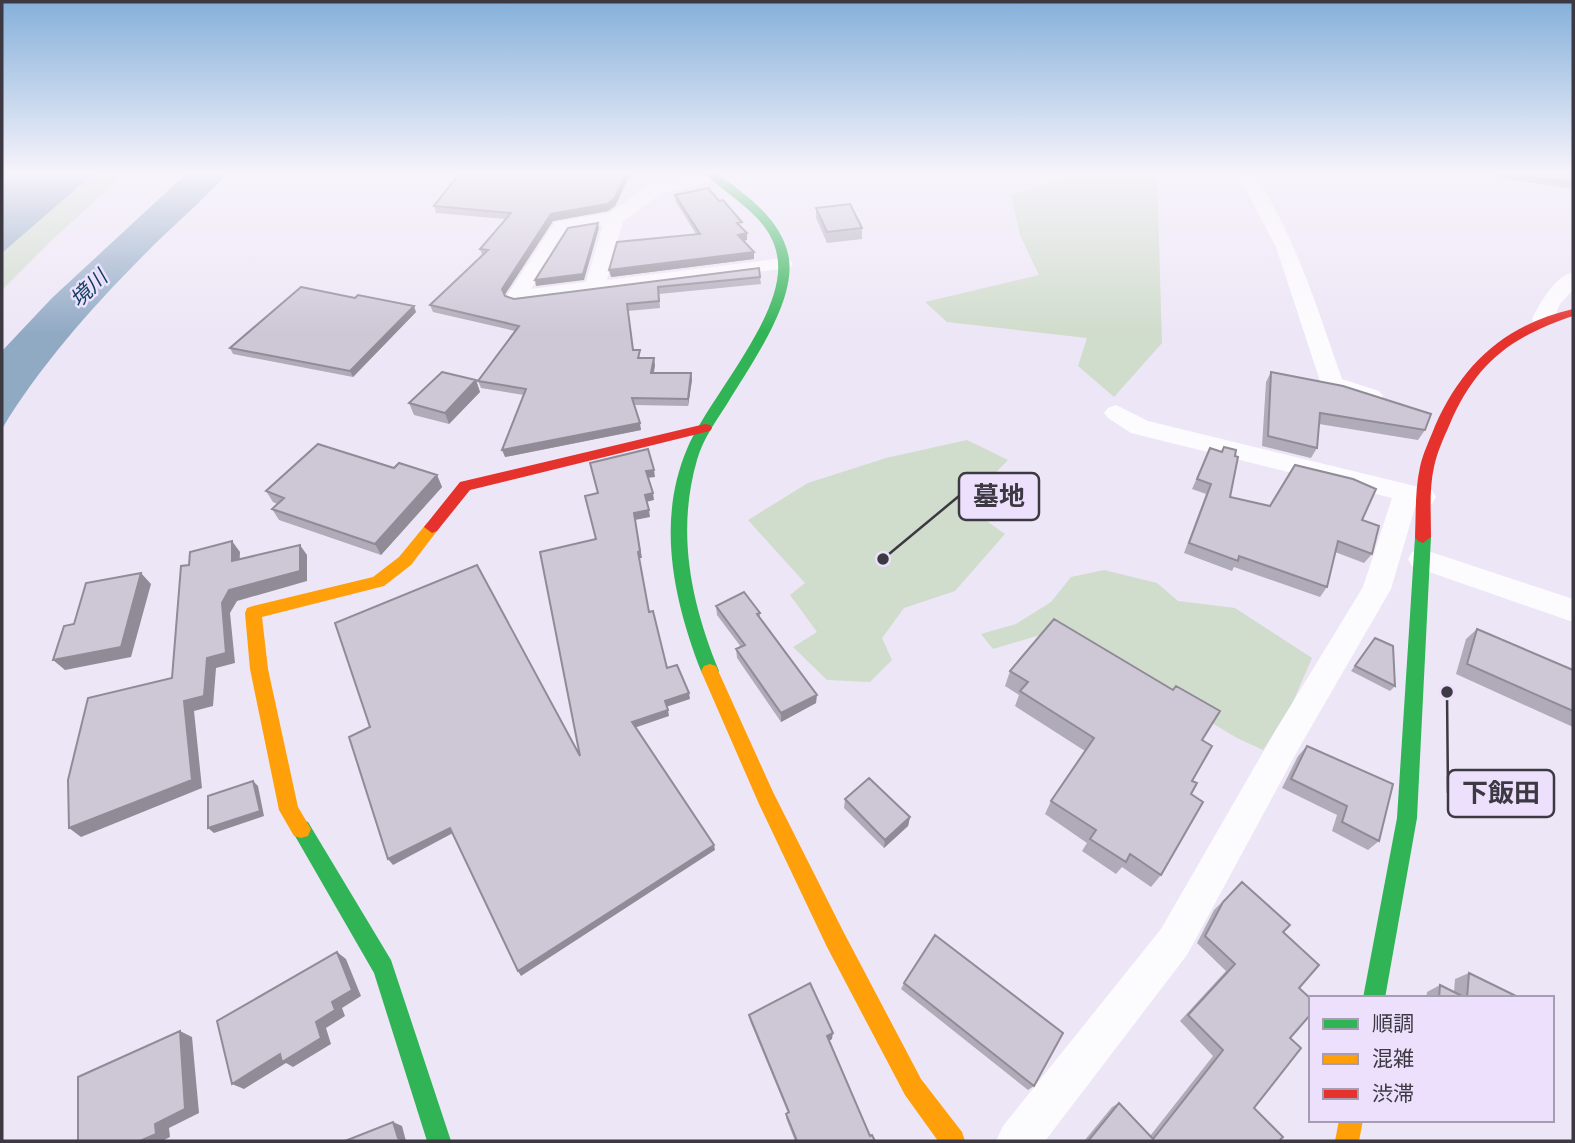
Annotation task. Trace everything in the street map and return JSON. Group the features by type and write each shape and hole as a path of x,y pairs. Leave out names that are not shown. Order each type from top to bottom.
{"street":[{"path":"562,226 516,297 783,264"},
{"path":"594,289 612,226"},
{"path":"769,226 778,242 783,276 769,321 705,428 691,457 678,527 678,565 695,636 766,797 835,939 913,1087 953,1141"},
{"path":"1275,226 1299,285 1332,384 1393,403"},
{"path":"1542,319 1551,302 1573,278"},
{"path":"1018,1141 1174,942 1288,738 1377,589 1427,468 1436,416 1497,343 1542,319 1573,312"},
{"path":"1116,413 1140,427 1416,496"},
{"path":"439,1141 383,968 289,810 259,669 253,613 378,582 405,561 465,486 705,428"},
{"path":"1374,996 1407,818 1422,559 1416,496"},
{"path":"1422,559 1573,611"},
{"path":"1347,1141 1351,1122"}],"green space":[{"path":"2,226 67,226 52,240 2,290"},
{"path":"1018,226 1159,226 1162,343 1114,397 1078,366 1087,338 947,322 925,302 1039,275"},
{"path":"967,440 1008,460 964,505 1005,534 955,591 904,608 882,638 892,660 870,682 827,680 793,647 817,632 790,595 805,583 748,520 808,483 886,458"},
{"path":"1104,570 1157,583 1178,601 1235,608 1312,658 1292,704 1263,750 1237,738 1057,630 993,649 981,634 1016,624 1051,602 1071,577"}],"water":[{"path":"2,226 33,226 2,253"},
{"name":"境川","path":"129,226 174,226 84,319 48,362 2,429 2,351 52,298"}],"building":[{"path":"500,226 543,226 502,289 505,296 514,299 759,268 760,277 658,287 659,301 627,304 633,350 640,350 638,358 654,358 651,373 691,373 688,399 632,398 640,423 502,450 526,389 478,381 519,326 430,305 488,250 480,249"},
{"path":"597,226 583,274 535,280 568,228"},
{"path":"695,226 740,226 747,233 738,235 754,252 609,270 617,242 700,234"},
{"path":"824,226 862,228 827,232"},
{"path":"301,287 414,306 350,371 230,348"},
{"path":"442,372 476,380 445,413 409,403"},
{"path":"1271,372 1343,386 1431,414 1425,430 1320,413 1317,448 1268,436"},
{"path":"318,444 394,468 399,463 437,475 375,544 272,509 284,498 266,491"},
{"path":"1224,447 1236,450 1235,456 1238,457 1230,497 1270,506 1295,465 1353,479 1376,489 1362,520 1379,526 1372,554 1338,541 1327,587 1239,556 1238,561 1189,543 1211,484 1197,479 1210,448 1222,452"},
{"path":"648,449 654,470 646,471 653,493 645,495 649,510 634,513 638,552 649,612 653,611 667,668 677,665 689,693 665,701 668,710 632,722 714,845 518,971 450,828 388,859 349,737 370,727 335,623 477,565 580,756 540,552 596,539 585,496 598,493 590,463"},
{"path":"232,541 232,561 300,545 300,571 229,590 222,603 226,653 207,658 204,696 184,701 192,780 69,828 68,780 88,698 172,678 181,566 189,565 190,552"},
{"path":"141,573 121,647 53,660 64,626 74,624 86,583"},
{"path":"744,592 760,613 757,614 817,695 781,713 736,649 745,645 716,606"},
{"path":"1054,619 1173,690 1176,686 1220,711 1202,740 1212,746 1192,781 1197,783 1191,794 1203,802 1161,875 1130,854 1126,862 1090,839 1096,830 1051,801 1094,738 1020,691 1028,682 1010,671"},
{"path":"1477,629 1573,670 1573,711 1467,664"},
{"path":"1375,638 1393,646 1395,686 1355,666"},
{"path":"1307,746 1393,784 1379,841 1342,822 1347,806 1291,779"},
{"path":"869,778 910,817 885,840 845,799"},
{"path":"253,781 260,811 208,828 208,796"},
{"path":"1242,882 1290,925 1283,932 1319,965 1299,988 1309,997 1309,1016 1290,1038 1301,1048 1254,1108 1283,1137 1279,1141 1088,1141 1119,1103 1153,1139 1223,1050 1188,1015 1235,964 1205,936 1223,902"},
{"path":"935,935 1063,1033 1034,1086 904,983"},
{"path":"337,952 352,990 332,1002 335,1010 316,1022 321,1038 282,1062 280,1054 232,1084 217,1021"},
{"path":"1469,973 1516,996 1467,996"},
{"path":"810,983 833,1033 827,1036 870,1136 872,1135 875,1141 797,1141 786,1114 789,1112 749,1015"},
{"path":"1440,985 1462,996 1439,996"},
{"path":"180,1031 185,1109 155,1124 156,1134 140,1141 78,1141 78,1077"},
{"path":"393,1122 398,1138 402,1141 345,1141"}],"traffic: fast":[{"path":"710,671 684,593 678,541 679,515 683,488 696,445 763,332 780,290 784,271 783,255 769,226"},
{"path":"1374,996 1407,818 1423,537"},
{"path":"301,829 383,968 439,1141"}],"traffic: slow":[{"path":"301,829 289,810 259,669 253,613 378,582 405,561 432,527"},
{"path":"710,671 766,798 835,939 913,1087 953,1141"},
{"path":"1347,1141 1351,1122"}],"traffic: jam":[{"path":"1423,537 1427,467 1444,422 1466,380 1479,364 1511,338 1573,312"},
{"path":"432,527 465,486 705,428"}],"place":[{"name":"墓地","path":"883,559"},
{"name":"下飯田","path":"1447,692"}]}
